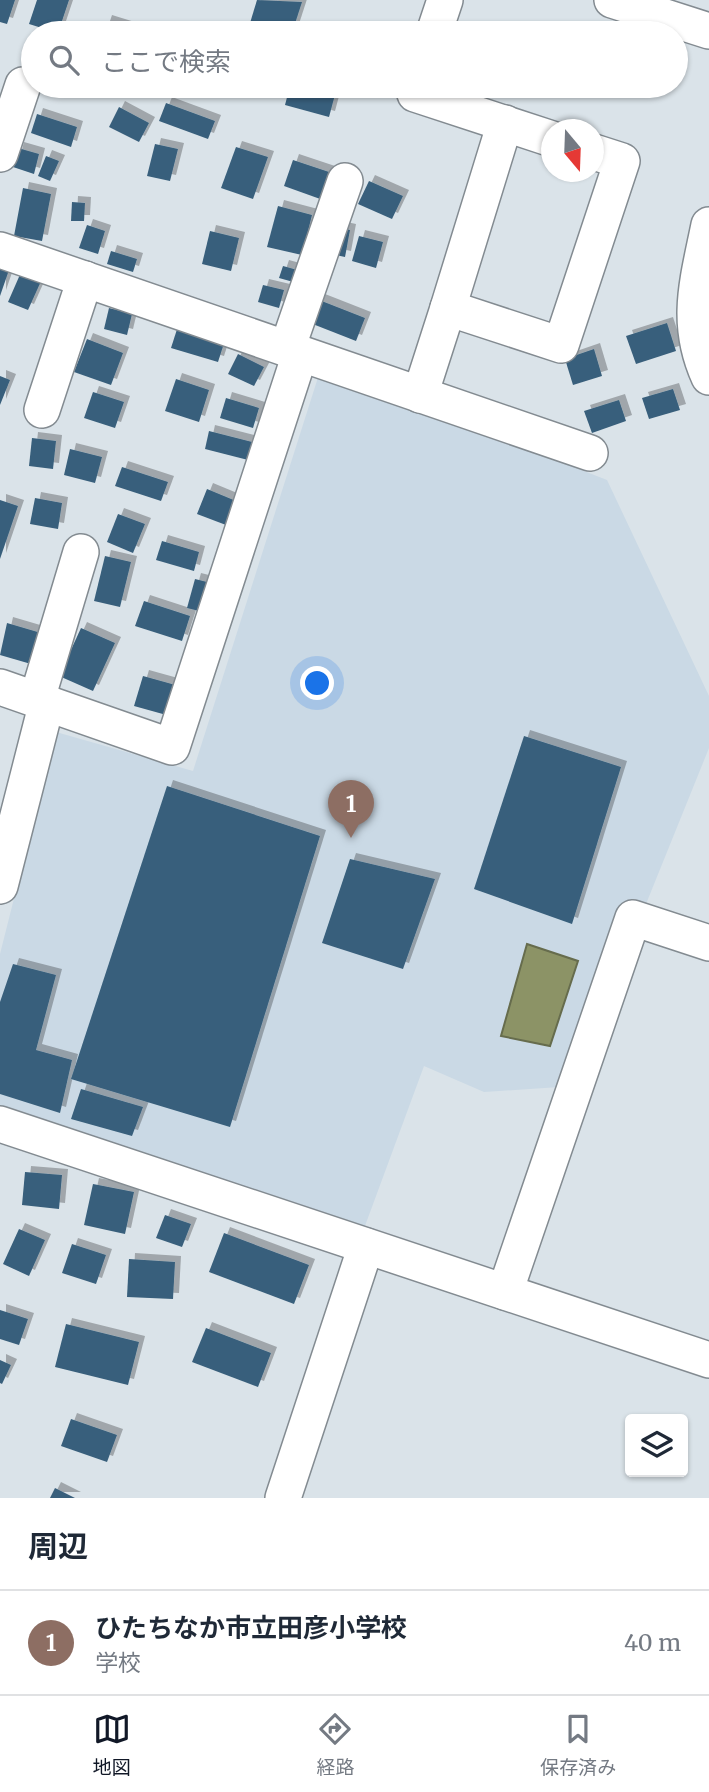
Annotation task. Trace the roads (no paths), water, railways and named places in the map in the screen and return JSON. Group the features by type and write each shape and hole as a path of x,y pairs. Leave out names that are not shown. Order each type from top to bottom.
{"street":[{"path":"438,21 445,0"},
{"path":"612,0 678,21"},
{"path":"688,24 709,31"},
{"path":"0,154 21,91"},
{"path":"427,98 541,135"},
{"path":"420,395 505,124"},
{"path":"448,308 561,345 622,161 604,155"},
{"path":"0,687 172,747 345,181"},
{"path":"709,225 693,305 701,360 709,377"},
{"path":"0,250 590,453"},
{"path":"42,410 85,279"},
{"path":"0,887 42,701 81,552"},
{"path":"505,1292 633,918 709,943"},
{"path":"0,1124 709,1360"},
{"path":"283,1498 366,1246"}],"place":[{"name":"ひたちなか市立田彦小学校","path":"351,838"}]}
